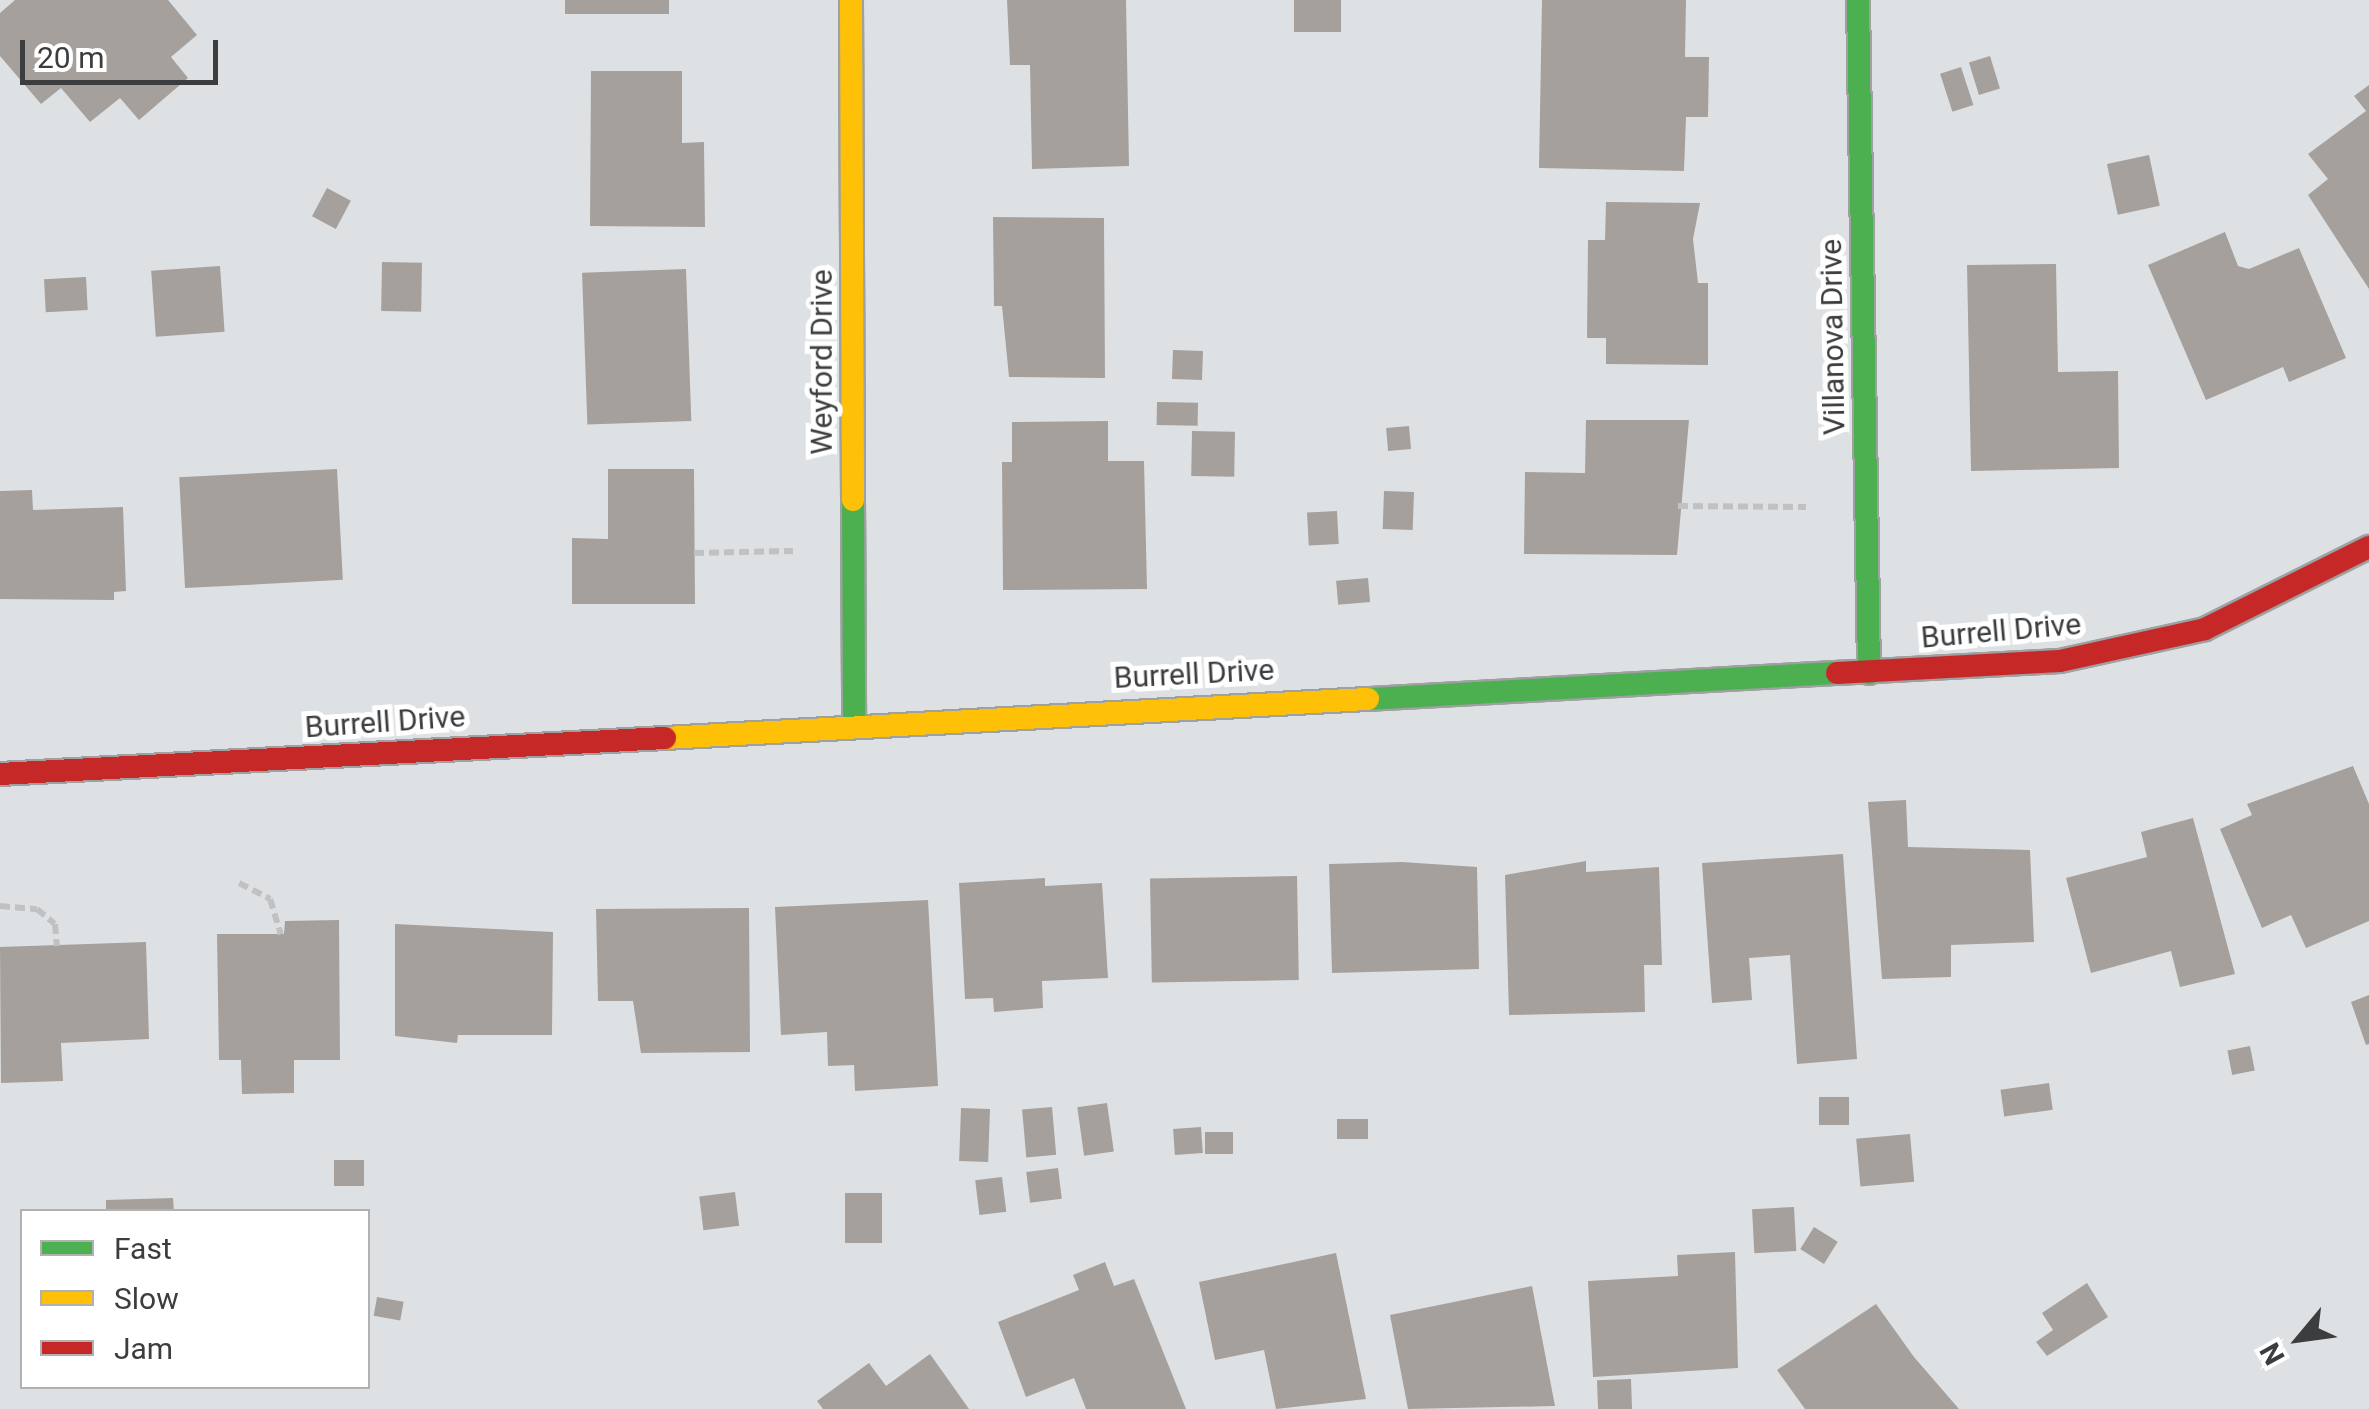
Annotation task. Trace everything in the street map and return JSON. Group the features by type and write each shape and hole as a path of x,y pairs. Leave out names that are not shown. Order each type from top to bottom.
{"street":[{"name":"Weyford Drive","path":"850,0 854,723"},
{"name":"Villanova Drive","path":"1858,0 1869,672"},
{"name":"Burrell Drive","path":"0,774 854,723 2060,660 2204,629 2369,548"}],"path":[{"path":"1678,506 1865,507"},
{"path":"694,553 852,550"},
{"path":"239,883 270,899 281,934"},
{"path":"0,906 37,909 55,924 57,946"}],"building":[{"path":"15,0 168,0 197,35 171,57 188,78 139,120 120,98 90,122 61,88 41,104 0,56 0,13"},
{"path":"565,0 669,0 669,14 565,14"},
{"path":"1007,0 1126,0 1129,166 1032,169 1030,65 1010,65"},
{"path":"1294,0 1341,0 1341,32 1294,32"},
{"path":"1542,0 1686,0 1685,57 1709,57 1708,117 1686,117 1684,171 1539,168"},
{"path":"1990,56 2000,89 1979,95 1969,62"},
{"path":"1961,67 1973,105 1952,112 1940,74"},
{"path":"591,71 682,71 682,143 704,142 705,227 590,226"},
{"path":"2369,85 2369,289 2308,195 2328,179 2308,154 2366,111 2354,96"},
{"path":"2149,155 2160,206 2118,215 2107,164"},
{"path":"327,188 351,201 336,229 312,216"},
{"path":"1606,202 1700,203 1693,239 1698,283 1708,283 1708,365 1606,364 1606,338 1587,338 1588,240 1605,240"},
{"path":"993,217 1104,218 1105,378 1009,377 1002,306 994,306"},
{"path":"2225,232 2238,266 2249,269 2299,248 2346,358 2289,382 2283,367 2206,400 2148,265"},
{"path":"382,262 422,263 421,312 381,311"},
{"path":"2056,264 2058,372 2118,371 2119,468 1971,471 1967,265"},
{"path":"220,266 225,332 156,337 151,271"},
{"path":"686,269 691,421 587,425 582,273"},
{"path":"86,277 88,310 46,312 44,279"},
{"path":"1173,350 1203,351 1202,380 1172,379"},
{"path":"1157,402 1198,403 1198,426 1157,425"},
{"path":"1586,420 1689,420 1677,555 1524,554 1525,472 1585,473"},
{"path":"1108,421 1108,461 1144,461 1147,589 1003,590 1002,462 1012,462 1012,422"},
{"path":"1409,426 1411,449 1388,451 1386,428"},
{"path":"1192,431 1235,432 1234,477 1191,476"},
{"path":"337,469 343,580 185,588 179,477"},
{"path":"608,469 694,469 695,604 572,604 572,538 608,539"},
{"path":"32,490 33,510 123,507 126,591 114,592 114,600 0,599 0,491"},
{"path":"1384,491 1414,492 1413,530 1383,529"},
{"path":"1337,511 1339,544 1309,546 1307,513"},
{"path":"1368,578 1370,602 1338,605 1336,581"},
{"path":"2353,766 2369,804 2369,921 2306,948 2291,915 2262,928 2220,829 2252,815 2247,804"},
{"path":"1906,800 1908,847 2030,850 2034,942 1951,945 1951,977 1882,979 1868,802"},
{"path":"2193,818 2235,974 2180,987 2171,951 2091,973 2066,878 2147,857 2141,832"},
{"path":"1843,854 1857,1059 1797,1064 1790,955 1749,958 1752,1000 1712,1003 1702,863"},
{"path":"1586,861 1586,872 1659,867 1662,965 1644,965 1645,1012 1509,1015 1505,875"},
{"path":"1402,862 1477,867 1479,969 1332,973 1329,864"},
{"path":"1297,876 1299,980 1152,983 1150,879"},
{"path":"1045,878 1045,886 1102,883 1108,978 1042,981 1043,1008 994,1012 993,998 965,999 959,883"},
{"path":"928,900 938,1086 855,1091 854,1065 828,1066 827,1032 781,1035 775,907"},
{"path":"749,908 750,1052 641,1053 633,1001 598,1001 596,909"},
{"path":"339,920 340,1060 294,1060 294,1093 242,1094 241,1060 219,1060 217,934 284,934 285,921"},
{"path":"395,924 553,932 552,1035 458,1035 457,1043 395,1036"},
{"path":"146,942 149,1039 61,1043 63,1081 1,1083 0,947"},
{"path":"2369,995 2369,1044 2366,1045 2351,1002"},
{"path":"2250,1046 2255,1071 2232,1075 2227,1050"},
{"path":"2049,1083 2053,1110 2004,1117 2000,1090"},
{"path":"1819,1097 1849,1097 1849,1125 1819,1125"},
{"path":"1107,1103 1114,1152 1084,1156 1077,1107"},
{"path":"1052,1107 1056,1155 1026,1157 1022,1110"},
{"path":"961,1108 990,1109 988,1162 959,1161"},
{"path":"1337,1119 1368,1119 1368,1139 1337,1139"},
{"path":"1201,1127 1203,1153 1175,1155 1173,1129"},
{"path":"1205,1132 1233,1132 1233,1154 1205,1154"},
{"path":"1910,1134 1914,1182 1860,1187 1856,1139"},
{"path":"334,1160 364,1160 364,1186 334,1186"},
{"path":"1058,1168 1062,1199 1030,1203 1026,1172"},
{"path":"1002,1177 1006,1212 979,1215 975,1180"},
{"path":"735,1192 739,1226 703,1230 699,1196"},
{"path":"845,1193 882,1193 882,1243 845,1243"},
{"path":"173,1198 174,1209 106,1209 106,1200"},
{"path":"1794,1207 1796,1251 1754,1253 1752,1209"},
{"path":"1814,1227 1838,1242 1824,1264 1800,1249"},
{"path":"1735,1252 1738,1368 1593,1377 1588,1281 1678,1276 1677,1255"},
{"path":"1336,1253 1366,1399 1276,1409 1264,1350 1215,1360 1199,1282"},
{"path":"1105,1262 1114,1286 1134,1279 1186,1409 1086,1409 1074,1378 1026,1397 998,1322 1079,1290 1073,1275"},
{"path":"2087,1283 2108,1317 2047,1356 2036,1342 2053,1330 2042,1313"},
{"path":"1532,1286 1555,1406 1408,1409 1390,1315"},
{"path":"377,1297 404,1302 400,1320 374,1316"},
{"path":"1876,1304 1914,1357 1959,1409 1805,1409 1777,1370"},
{"path":"930,1354 969,1409 823,1409 817,1401 869,1363 886,1386"},
{"path":"1631,1379 1632,1409 1598,1409 1597,1380"}],"traffic: fast":[{"path":"1858,0 1869,673"},
{"path":"853,500 854,723"},
{"path":"1368,699 1837,673"}],"traffic: slow":[{"path":"851,0 853,500"},
{"path":"665,738 1368,699"}],"traffic: jam":[{"path":"1837,673 2060,661 2205,629 2369,547"},
{"path":"0,774 665,738"}]}
